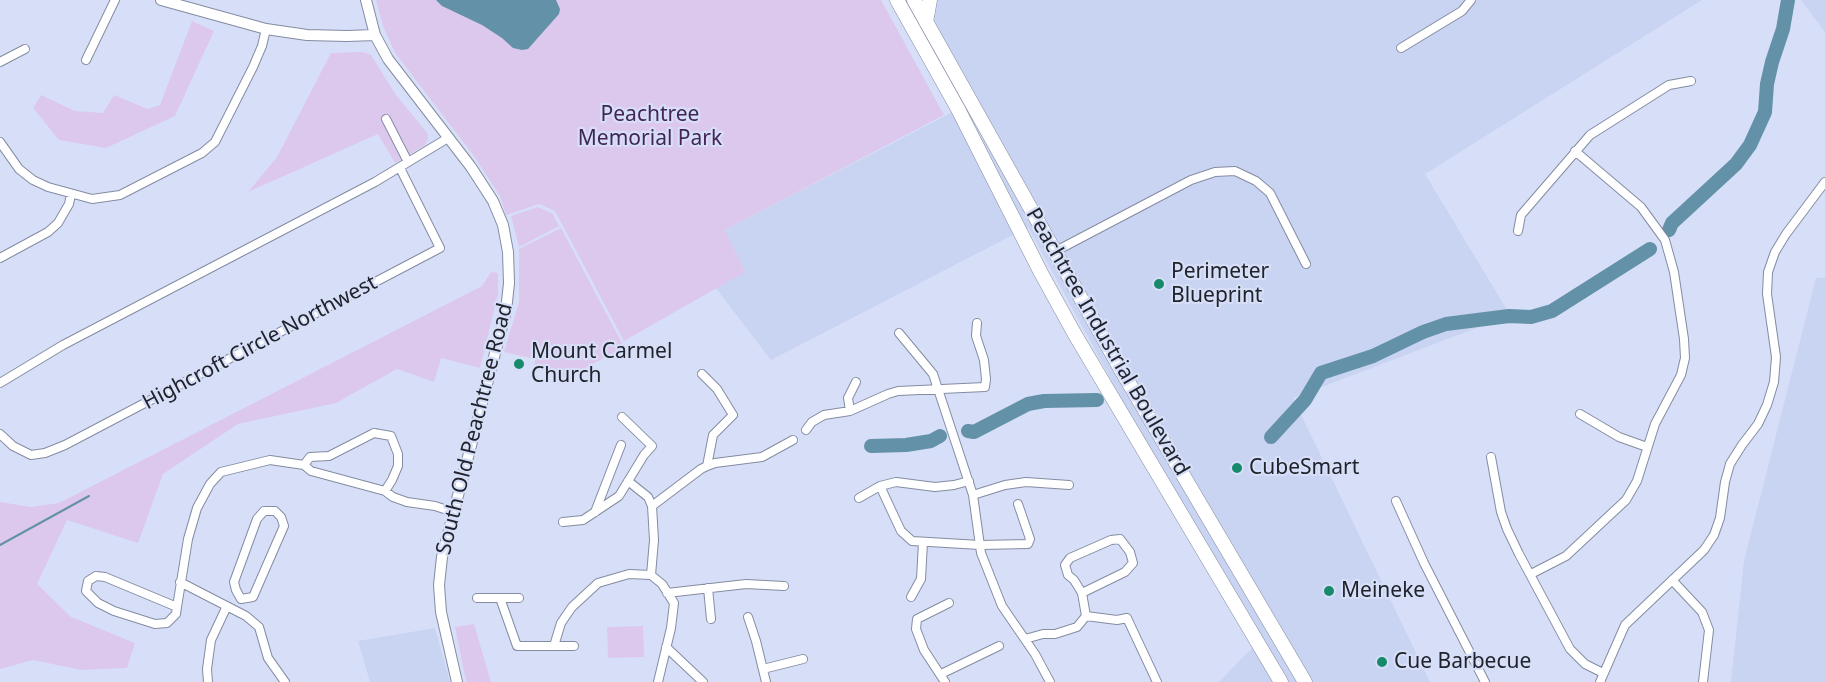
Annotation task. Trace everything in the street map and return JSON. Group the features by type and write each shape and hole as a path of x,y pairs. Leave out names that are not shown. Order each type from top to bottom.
{"highway":[{"name":"Peachtree Industrial Boulevard","path":"897,0 958,108 1041,273 1074,333 1281,682"},
{"name":"Peachtree Industrial Boulevard","path":"914,0 1054,252 1305,682"},
{"path":"926,22 930,0"}],"street":[{"path":"86,60 116,0"},
{"path":"161,0 266,29 307,35 375,35"},
{"name":"South Old Peachtree Road","path":"366,0 375,35 388,59 471,167 496,209 508,252 509,283 506,311 442,557 439,585 441,612 457,682"},
{"path":"1401,48 1462,10 1471,0"},
{"path":"0,142 19,169 33,180 48,187 92,199 120,195 202,153 215,142 254,67 266,29"},
{"path":"0,62 25,49"},
{"path":"1518,231 1521,216 1590,135 1669,85 1691,81"},
{"path":"386,118 408,162"},
{"path":"0,383 63,345 400,168 448,138"},
{"path":"1531,574 1566,556 1626,500 1637,481 1655,424 1681,375 1685,358 1670,253 1658,229 1641,207 1575,151"},
{"name":"Highcroft Circle Northwest","path":"0,434 12,447 31,455 45,453 65,445 440,248 400,168"},
{"path":"1054,252 1191,180 1215,172 1235,171 1256,181 1270,193 1306,264"},
{"path":"1491,457 1497,494 1507,530 1570,649 1601,678 1625,625 1704,550 1714,535 1720,518 1730,464 1758,424 1774,382 1776,357 1767,294 1768,272 1775,252 1786,234 1825,182"},
{"path":"0,258 48,232 58,223 69,204 71,194"},
{"path":"806,430 812,422 824,415 850,411 898,391 984,387 987,379 984,360 976,336 977,323"},
{"path":"899,333 933,374 973,495 981,553 1002,606 1025,639 1050,682"},
{"path":"702,374 717,389 733,415 712,435 706,466"},
{"path":"850,411 848,398 856,382"},
{"path":"1580,414 1619,437 1647,447"},
{"path":"563,522 583,520 619,496 652,446 622,417"},
{"path":"304,465 310,457 329,456 374,433 390,436 398,454 398,466 385,491"},
{"path":"652,506 706,466 762,458 793,440"},
{"path":"595,512 621,445"},
{"path":"177,607 105,577 96,576 88,581 86,591 98,603 138,620 155,624 167,623 176,615 188,539 197,508 210,484 221,472 270,460 304,465 311,471 385,491 407,502 435,506 453,512"},
{"path":"859,498 880,486 896,482 935,487 969,481"},
{"path":"628,482 648,497 652,506 654,540 651,575"},
{"path":"973,495 1005,485 1026,482 1070,485"},
{"path":"880,486 901,531 912,541 980,545 1028,544 1030,539 1018,504"},
{"path":"1396,501 1424,563 1485,682"},
{"path":"237,612 241,598 234,582 257,519 264,511 275,511 281,517 284,526 253,597 241,598"},
{"path":"1025,639 1043,634 1055,634 1077,627 1086,616 1082,593 1068,575 1065,565 1070,558 1112,540 1120,539 1130,552 1132,563 1125,572 1082,593"},
{"path":"911,597 921,579 923,542"},
{"path":"554,646 561,623 572,607 598,583 629,574 651,575 662,584 674,603 671,628 658,682"},
{"path":"1672,580 1702,612 1709,630 1703,682"},
{"path":"180,582 227,606 259,627 268,658 285,682"},
{"path":"667,593 746,584 784,586"},
{"path":"708,588 711,619"},
{"path":"477,598 519,598"},
{"path":"500,598 517,646 574,646"},
{"path":"948,603 917,620 916,629 924,650 943,678 999,646"},
{"path":"208,682 207,669 211,640 227,606"},
{"path":"1086,616 1117,620 1127,618 1157,682"},
{"path":"748,618 766,682"},
{"path":"666,647 703,682"},
{"path":"763,669 803,659"}],"shaded area":[{"path":"436,0 556,0 560,9 559,14 528,49 522,50 513,48 482,25 442,6"},
{"path":"912,0 1702,0 1425,174 1510,315 1293,398 1430,682 1219,682 1259,641 1144,440 1028,227 771,360 715,287 745,272 725,230 974,101 962,72"},
{"path":"1801,0 1825,0 1825,32"},
{"path":"1816,278 1825,278 1825,682 1731,682 1744,561"},
{"path":"435,628 450,682 370,682 358,641"}],"green space":[{"name":"Peachtree Memorial Park","path":"376,0 881,0 944,115 725,230 745,272 624,341 555,211 539,204 506,215 500,196 474,156 395,53 383,26"},
{"path":"192,21 214,31 175,116 106,148 59,140 33,108 41,95 75,111 103,113 114,95 148,109 160,105"},
{"path":"363,52 371,55 396,95 428,134 425,145 395,163 378,134 248,192 277,157 331,53"},
{"path":"538,207 553,214 559,226 519,247 511,216"},
{"path":"561,228 624,347 567,378 534,368 535,359 504,352 519,302 519,249"},
{"path":"491,272 498,273 498,294 480,368 441,358 434,382 397,369 336,403 238,424 163,474 138,543 67,520 37,584 71,617 135,643 127,668 81,670 33,660 0,669 0,502 31,507 59,503 482,286"},
{"path":"474,624 491,682 467,682 464,672 455,627"},
{"path":"643,626 644,657 608,658 607,627"}],"waterway":[{"path":"1669,230 1672,223 1736,164 1750,145 1765,112 1767,84 1783,29 1788,0"},
{"path":"1271,437 1305,400 1321,373 1373,356 1423,332 1446,324 1509,316 1531,317 1552,311 1650,249"},
{"path":"968,431 974,432 1028,404 1044,401 1097,400"},
{"path":"871,446 906,445 931,441 940,436"},
{"path":"0,545 89,496"}],"place":[{"name":"Perimeter Blueprint","path":"1159,284"},
{"name":"Mount Carmel Church","path":"519,364"},
{"name":"CubeSmart","path":"1237,468"},
{"name":"Meineke","path":"1329,591"},
{"name":"Cue Barbecue","path":"1382,662"}]}
